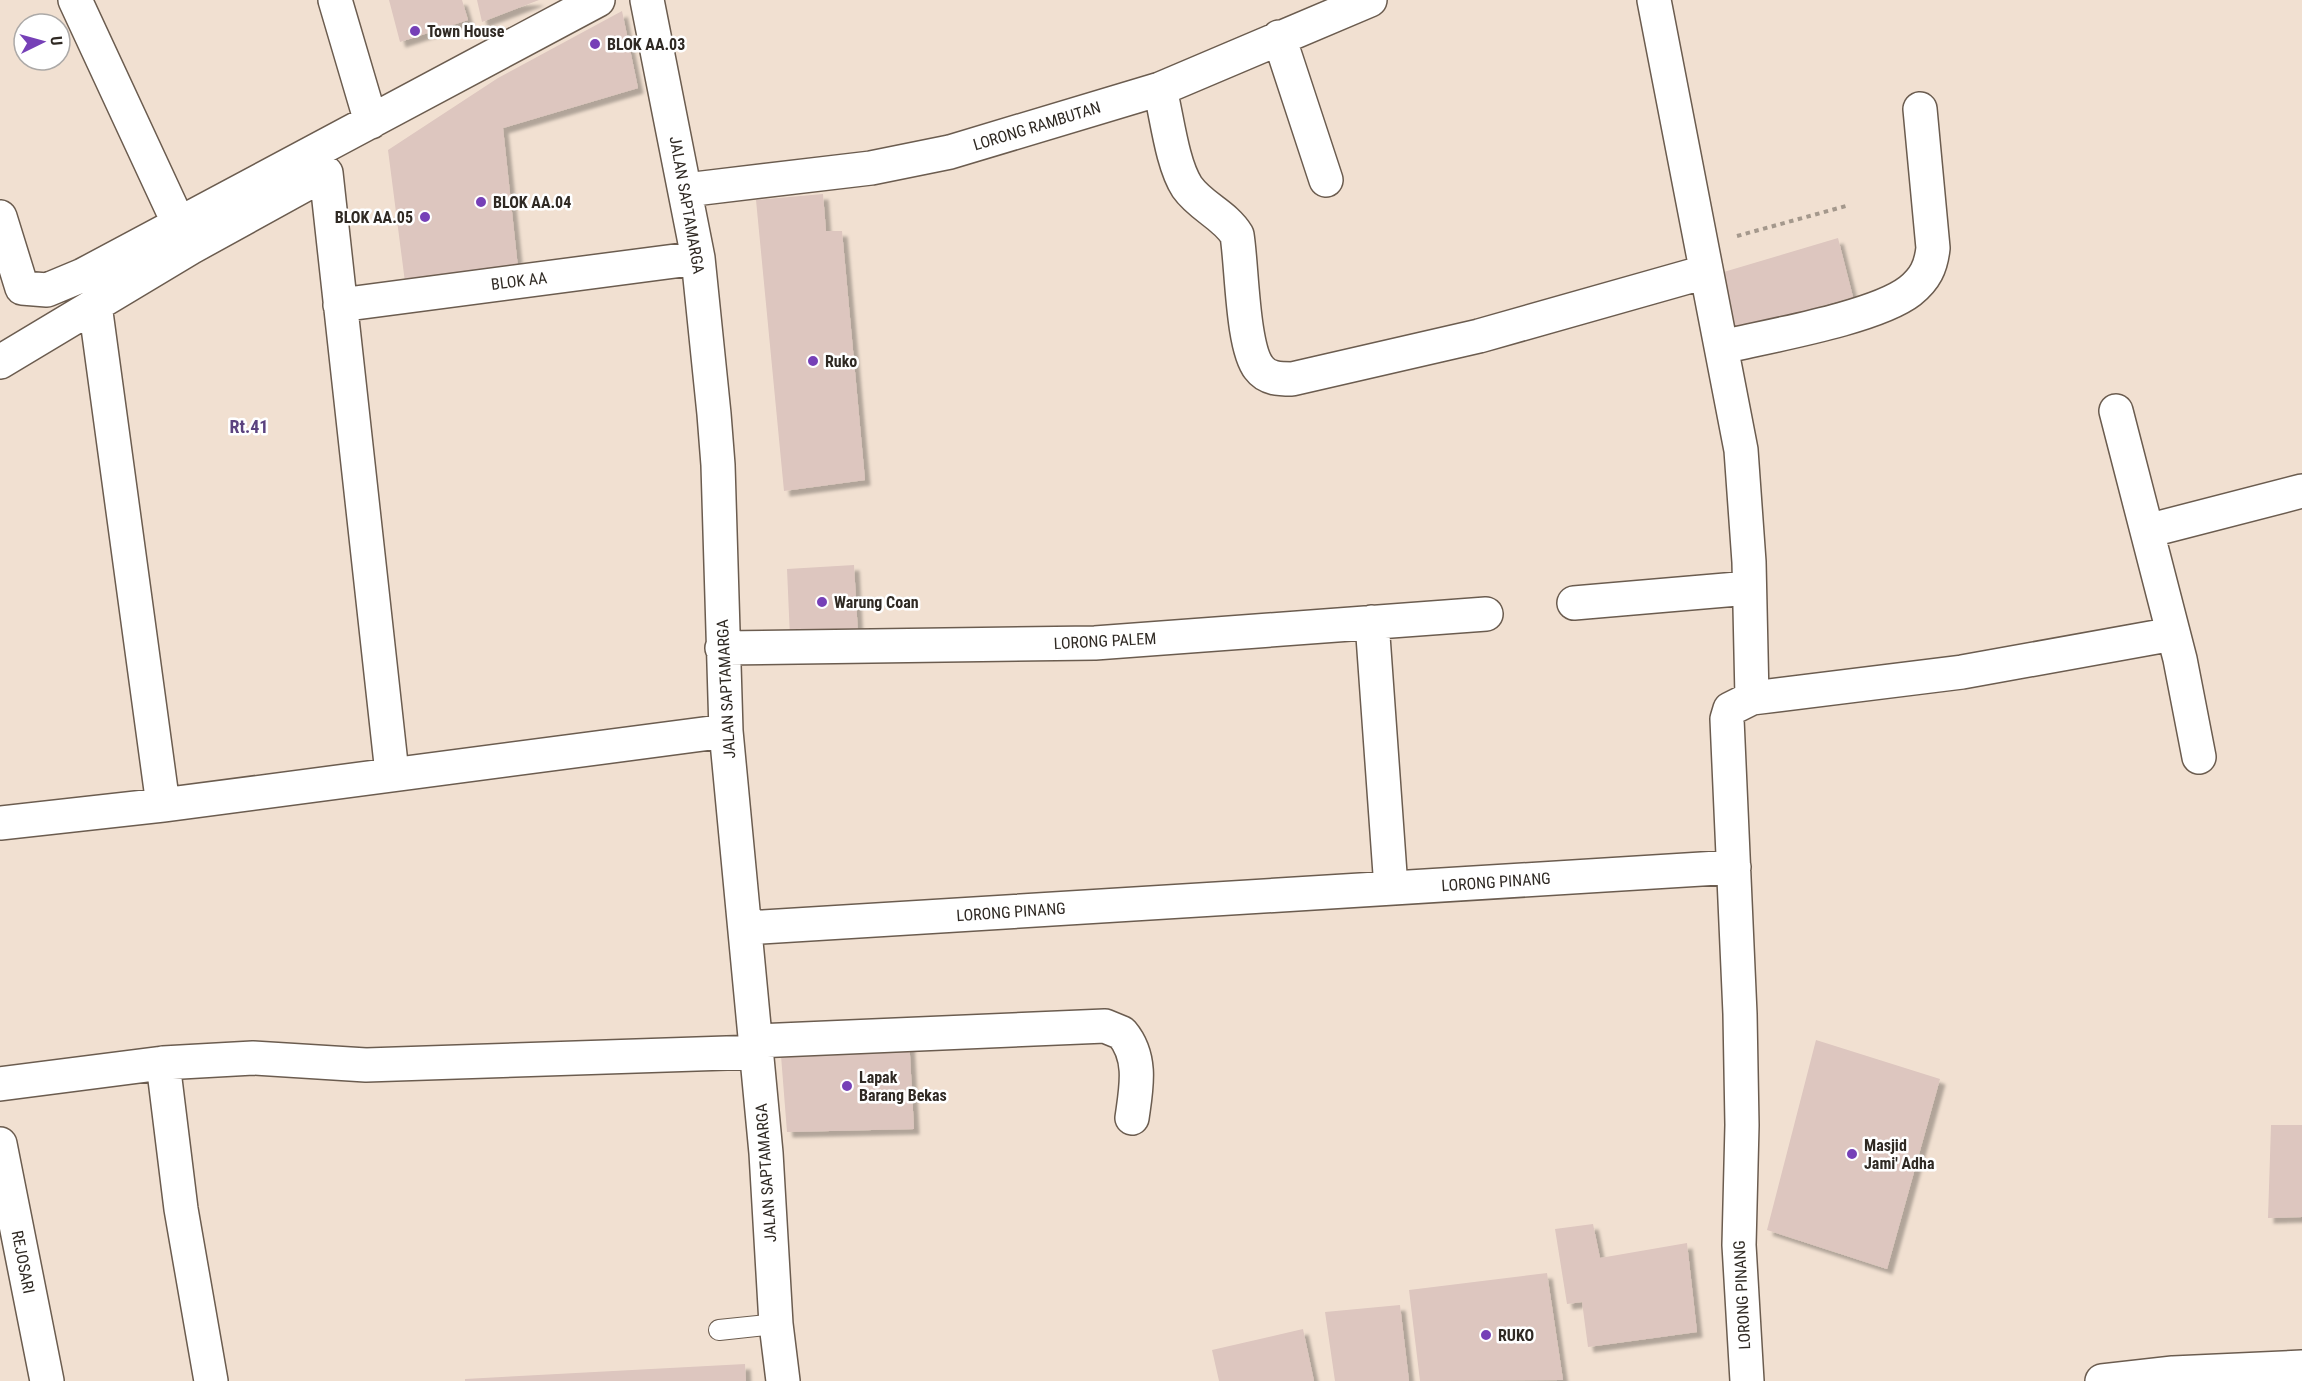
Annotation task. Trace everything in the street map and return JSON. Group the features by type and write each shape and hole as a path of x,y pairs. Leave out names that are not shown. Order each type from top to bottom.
{"street":[{"path":"75,0 178,222"},
{"path":"335,0 371,122"},
{"path":"0,217 22,288 47,290 83,275 178,222 598,0"},
{"name":"JALAN SAPTAMARGA","path":"647,0 698,258 718,465 726,731 757,1046 776,1324 783,1381"},
{"name":"LORONG RAMBUTAN","path":"686,190 871,168 950,152 1160,89 1370,0"},
{"path":"1654,0 1741,450 1749,588 1752,698"},
{"path":"1279,37 1326,180"},
{"path":"1160,89 1178,163 1187,187 1227,222 1237,236 1250,348 1257,367 1272,378 1292,379 1479,336 1703,259"},
{"path":"1722,348 1863,312 1908,293 1920,282 1928,271 1933,248 1920,109"},
{"path":"0,362 94,305 326,173 392,773"},
{"name":"BLOK AA","path":"340,305 698,258"},
{"path":"94,305 164,805"},
{"path":"2116,411 2173,634 2199,757"},
{"path":"2146,531 2302,491"},
{"path":"1574,603 1749,588"},
{"name":"LORONG PALEM","path":"722,648 1095,643 1486,614"},
{"path":"1372,622 1391,888"},
{"path":"1734,867 1727,719 1730,709 1743,700 1962,672 2173,634"},
{"path":"0,823 164,805 392,773 726,731"},
{"name":"LORONG PINANG","path":"746,928 1734,867 1742,1081 1739,1245 1747,1381"},
{"path":"0,1084 164,1063 253,1058 366,1065 1104,1026 1122,1033 1135,1057 1138,1080 1132,1118"},
{"path":"164,1063 181,1209 211,1381"},
{"name":"REJOSARI","path":"0,1144 46,1381"},
{"path":"2102,1381 2172,1373 2302,1367"}],"lane":[{"path":"718,1330 776,1324"}],"path":[{"path":"1703,259 1846,206"}],"building":[{"name":"Town House","path":"389,0 462,0 468,20 400,42"},
{"path":"477,0 539,0 482,22"},
{"path":"622,11 638,88 503,128 519,277 406,290 388,150 498,78"},
{"name":"Ruko","path":"823,194 826,231 842,231 865,480 784,491 756,200"},
{"path":"1838,238 1853,297 1733,331 1717,274"},
{"name":"Warung Coan","path":"854,565 858,634 790,638 787,569"},
{"name":"Lapak Barang Bekas","path":"909,1037 914,1129 787,1132 780,1043"},
{"name":"Masjid Jami' Adha","path":"1816,1040 1940,1079 1887,1269 1767,1230"},
{"path":"2271,1125 2302,1125 2302,1217 2268,1218"},
{"path":"1593,1224 1600,1258 1687,1243 1697,1332 1588,1347 1582,1302 1567,1304 1555,1229"},
{"name":"RUKO","path":"1547,1273 1563,1380 1420,1381 1409,1290"},
{"path":"1400,1305 1409,1381 1335,1381 1325,1312"},
{"path":"1303,1329 1314,1381 1219,1381 1212,1350"},
{"path":"745,1364 746,1381 465,1381 465,1379"}],"place":[{"name":"Town House","path":"415,31"},
{"name":"BLOK AA.03","path":"595,44"},
{"name":"BLOK AA.04","path":"481,202"},
{"name":"BLOK AA.05","path":"425,217"},
{"name":"Ruko","path":"813,361"},
{"name":"Warung Coan","path":"822,602"},
{"name":"Lapak Barang Bekas","path":"847,1086"},
{"name":"Masjid Jami' Adha","path":"1852,1154"},
{"name":"RUKO","path":"1486,1335"}],"district":[{"name":"Rt.41","path":"249,426"}]}
